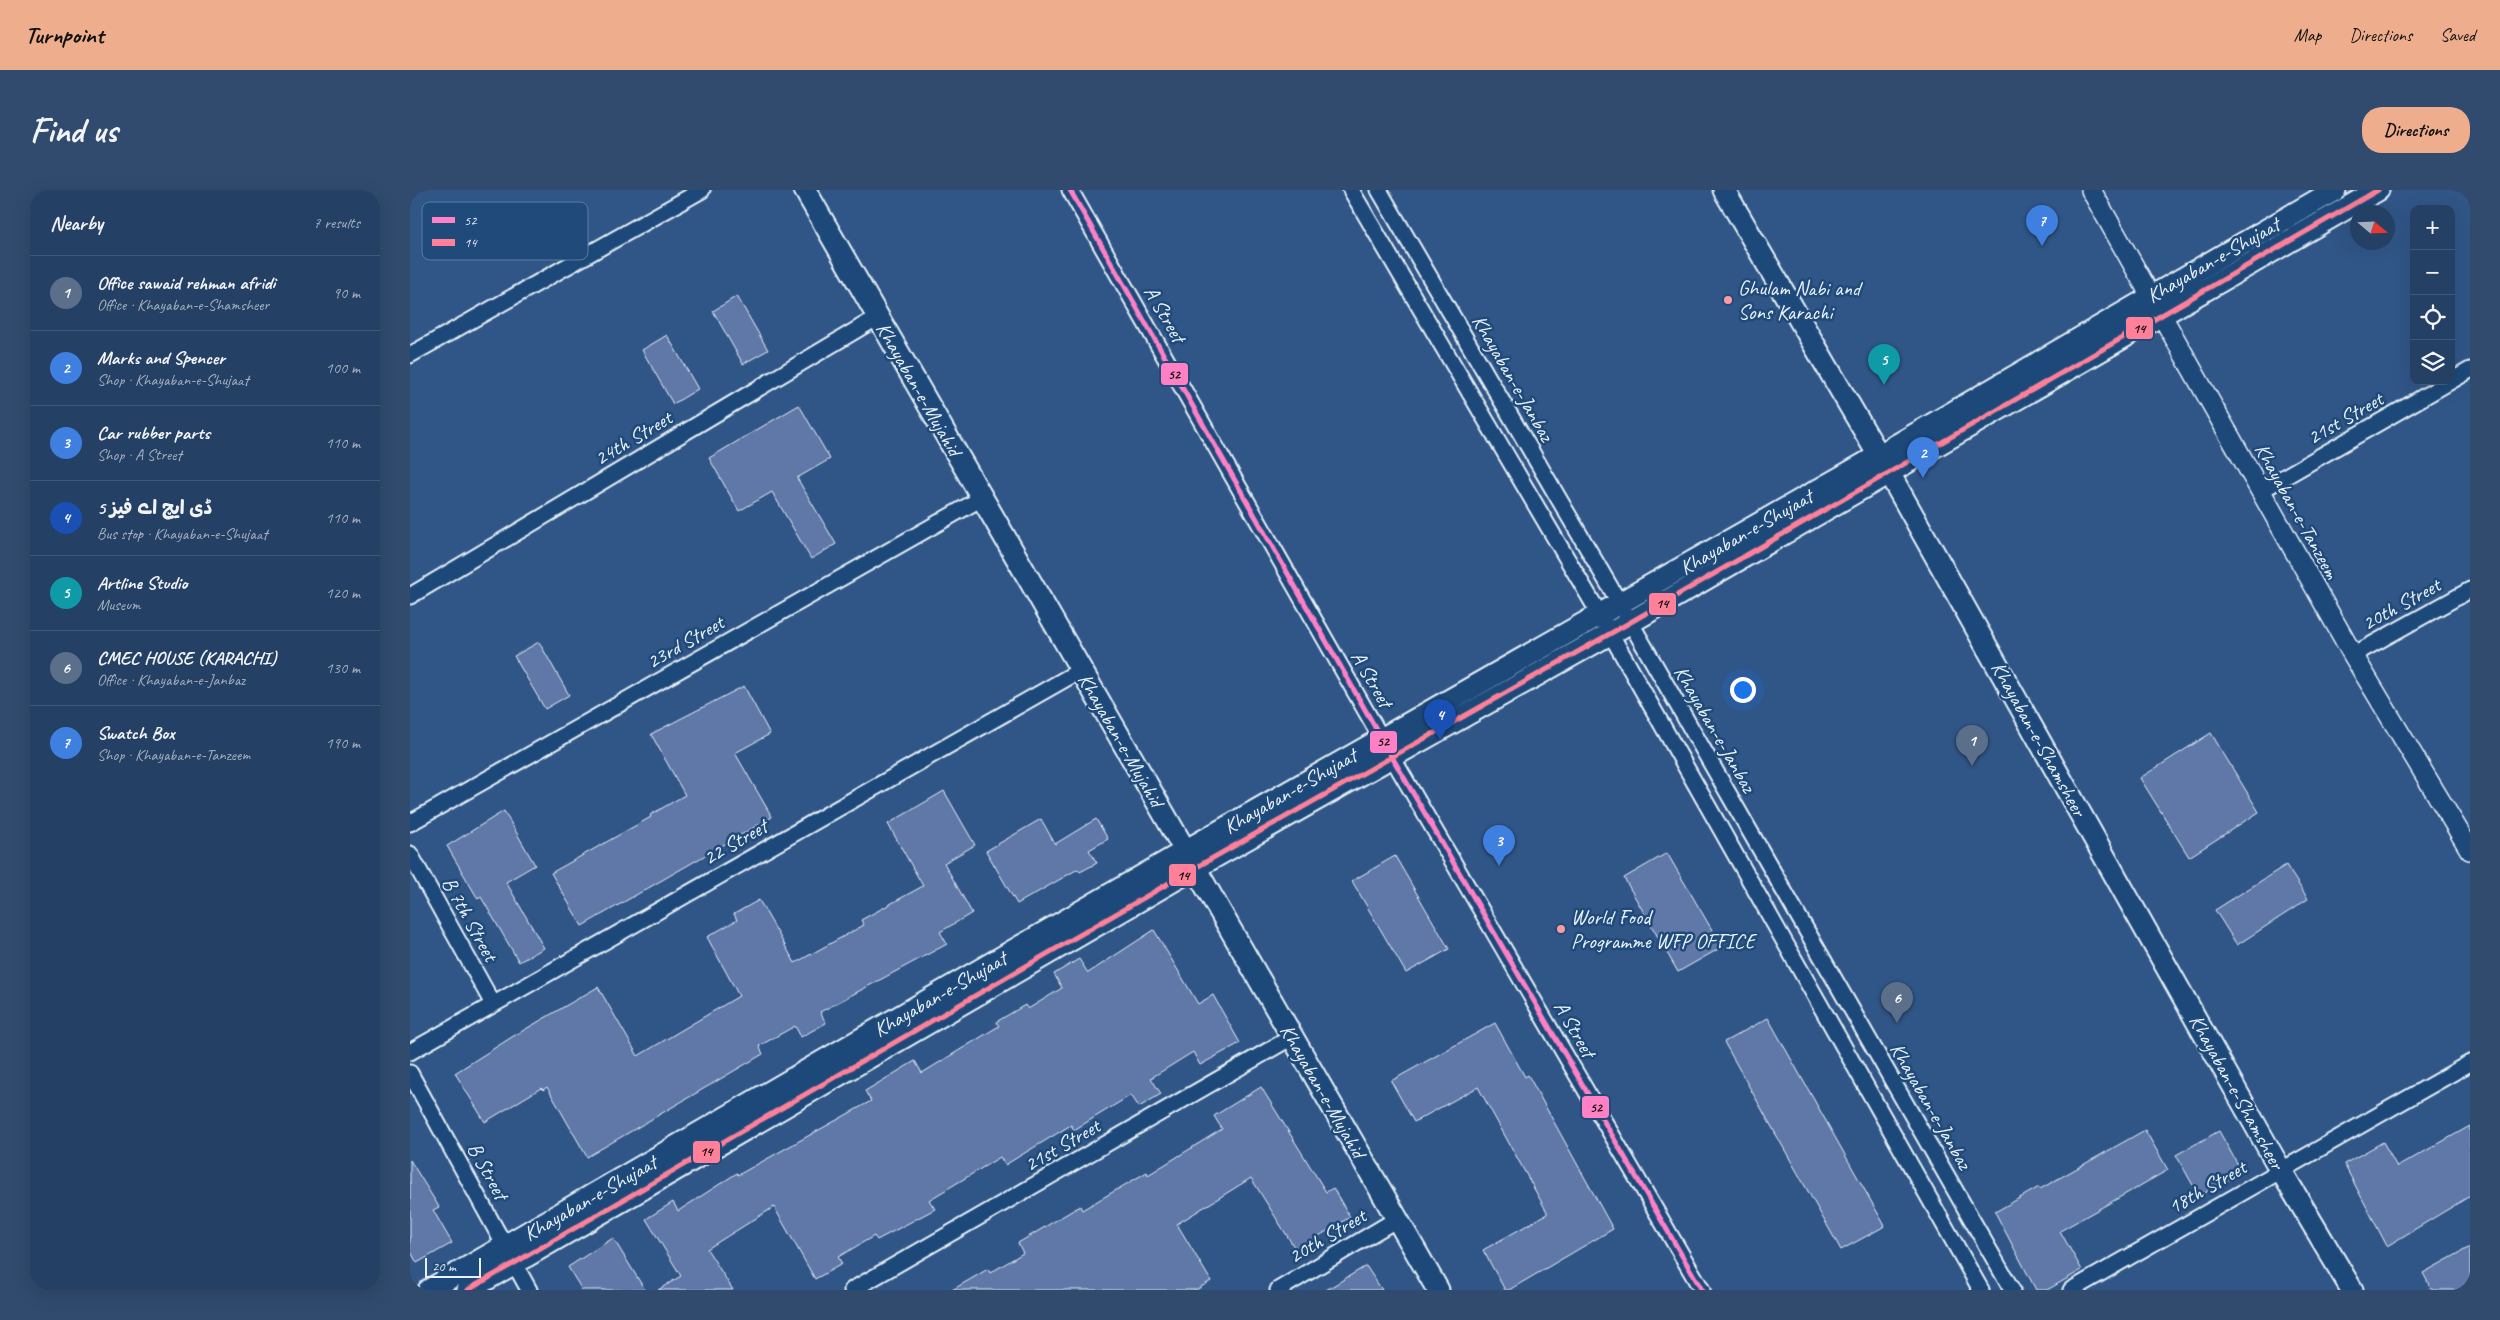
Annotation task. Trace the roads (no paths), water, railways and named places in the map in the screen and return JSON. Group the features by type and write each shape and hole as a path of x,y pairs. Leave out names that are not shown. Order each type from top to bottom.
{"main road":[{"name":"Khayaban-e-Mujahid","path":"804,190 1438,1290"},
{"name":"Khayaban-e-Shamsheer","path":"1724,190 1883,465 2280,1169 2352,1290"},
{"name":"Khayaban-e-Shujaat","path":"1605,624 1629,623 2152,295 2335,190"},
{"name":"Khayaban-e-Shujaat","path":"429,1290 510,1255 1190,860 1605,624 1620,604 2163,315 2378,190"},
{"name":"Khayaban-e-Shujaat","path":"468,1290 510,1255"}],"street":[{"path":"588,254 702,190"},
{"name":"A Street","path":"1070,190 1387,748 1702,1290"},
{"name":"Khayaban-e-Janbaz","path":"1351,190 1605,624 1980,1290"},
{"name":"Khayaban-e-Janbaz","path":"1379,190 1620,604 1629,623 2012,1290"},
{"name":"Khayaban-e-Tanzeem","path":"2091,190 2152,295 2353,655 2467,839"},
{"path":"410,355 578,260"},
{"name":"24th Street","path":"410,596 878,317"},
{"name":"21st Street","path":"2455,379 2470,370"},
{"name":"21st Street","path":"2260,491 2444,385"},
{"name":"23rd Street","path":"410,823 982,498"},
{"name":"20th Street","path":"2353,655 2470,590"},
{"name":"22 Street","path":"410,1052 1081,670"},
{"name":"B 7th Street","path":"410,854 493,1004"},
{"name":"21st Street","path":"852,1290 1292,1037"},
{"name":"18th Street","path":"2071,1290 2280,1169 2470,1063"},
{"name":"B Street","path":"410,1073 529,1290"},
{"name":"20th Street","path":"1278,1290 1397,1219"}],"place":[{"name":"Swatch Box","path":"2042,246"},
{"name":"Ghulam Nabi and Sons Karachi","path":"1728,300"},
{"name":"Artline Studio","path":"1884,385"},
{"name":"Marks and Spencer","path":"1923,478"},
{"name":"5 ڈی ایچ اے فیز","path":"1440,740"},
{"name":"Office sawaid rehman afridi","path":"1972,766"},
{"name":"Car rubber parts","path":"1499,866"},
{"name":"World Food Programme WFP OFFICE","path":"1561,929"},
{"name":"CMEC HOUSE (KARACHI)","path":"1897,1023"}]}
